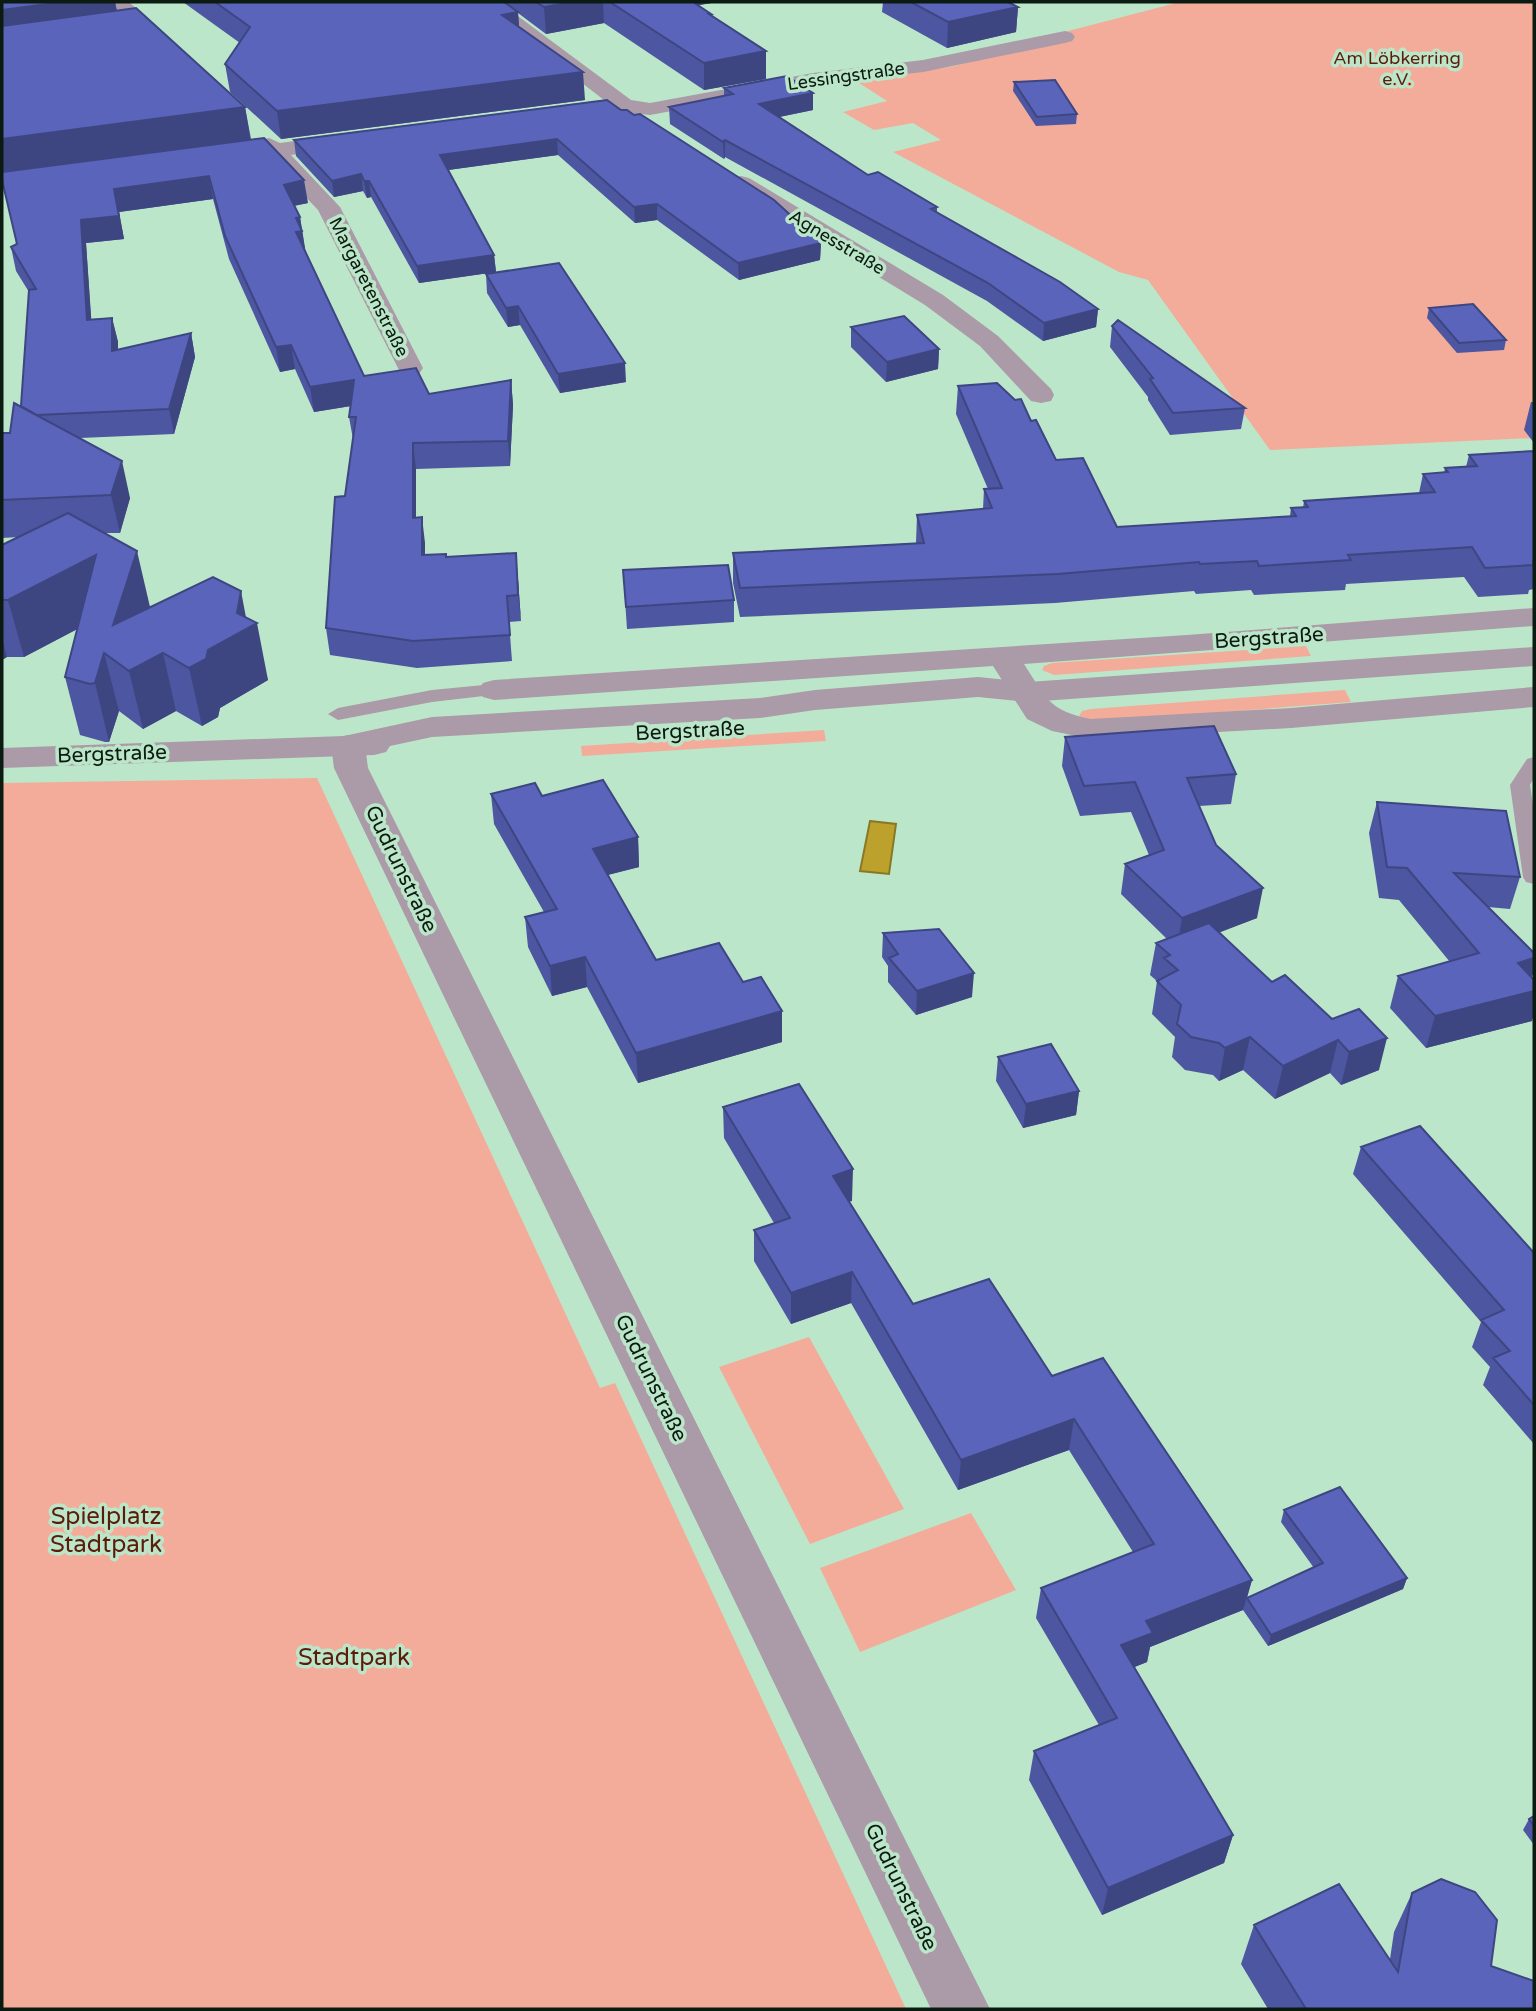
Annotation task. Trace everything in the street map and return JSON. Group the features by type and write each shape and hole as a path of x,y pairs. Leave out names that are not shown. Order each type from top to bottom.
{"street":[{"path":"118,2 180,60"},
{"path":"487,2 622,105 656,127"},
{"path":"122,37 152,32"},
{"name":"Lessingstraße","path":"547,113 622,105 650,110 813,79 923,66 1065,37"},
{"name":"Margaretenstraße","path":"257,133 328,206 410,368"},
{"path":"209,159 370,137"},
{"name":"Agnesstraße","path":"724,172 934,300 989,341 1041,395"},
{"name":"Bergstraße","path":"494,690 1534,617"},
{"path":"1003,656 1039,712 1064,724 1091,729 1291,718 1534,697"},
{"name":"Bergstraße","path":"2,758 711,731 988,710 1028,692 1534,656"},
{"name":"Gudrunstraße","path":"348,745 352,768 961,2009"}],"lane":[{"path":"338,713 432,696 494,690"},
{"path":"1534,762 1520,785 1534,877"}],"green space":[{"name":"Am Löbkerring e.V.","path":"1180,2 1534,2 1534,438 1270,450 1148,280 1119,272 893,152 941,140 913,123 874,130 843,112 887,101 856,81 955,66 1049,36"},
{"path":"1306,646 1311,656 1054,675 1042,670 1044,666 1052,663"},
{"path":"1345,690 1351,702 1096,722 1086,721 1079,716 1082,711 1091,709"},
{"path":"824,730 826,741 582,756 581,746"},
{"name":"Stadtpark","path":"317,778 600,1388 615,1383 906,2009 2,2009 2,783"},
{"path":"809,1337 904,1509 810,1544 719,1367"},
{"path":"971,1513 1016,1590 860,1652 820,1568"}],"shaded area":[{"path":"870,821 896,824 889,874 860,871"}],"building":[{"path":"2,2 63,2 2,10"},
{"path":"215,2 504,2 518,12 502,15 583,72 277,111 225,64 250,27"},
{"path":"536,2 574,2 544,7"},
{"path":"610,2 693,2 766,51 704,63"},
{"path":"911,2 1008,2 1018,7 948,22"},
{"path":"136,8 245,107 2,139 2,26"},
{"path":"787,76 813,93 759,104 868,175 878,172 937,207 931,209 1060,282 1098,309 1044,323 988,283 725,140 723,142 669,107 733,94 724,88"},
{"path":"1055,80 1077,114 1037,117 1014,82"},
{"path":"607,100 621,110 627,110 634,115 640,114 774,200 821,243 738,263 657,204 634,207 557,139 440,155 494,255 417,266 369,181 364,181 361,174 332,181 294,140"},
{"path":"264,138 304,180 284,185 300,217 296,218 302,231 296,232 364,376 416,368 429,394 511,380 508,441 413,443 413,518 422,517 422,555 446,554 446,557 516,553 518,595 507,596 510,635 413,641 326,628 335,497 345,496 356,417 349,417 354,380 310,387 291,345 276,347 225,236 209,176 114,189 119,216 81,220 87,320 112,318 112,351 191,333 169,409 37,415 21,406 29,290 36,289 11,247 17,244 2,172"},
{"path":"559,263 625,363 558,374 518,306 506,308 486,274"},
{"path":"1473,304 1506,340 1459,343 1429,308"},
{"path":"904,316 939,349 887,362 851,327"},
{"path":"1118,320 1245,408 1173,413 1150,379 1153,378 1112,326"},
{"path":"997,383 1015,400 1021,399 1031,421 1036,420 1056,460 1083,458 1117,527 1296,516 1291,508 1308,507 1304,501 1435,492 1423,474 1448,472 1445,468 1477,466 1469,455 1534,451 1534,565 1485,568 1472,547 1348,555 1351,560 1259,566 1257,561 1199,562 1058,574 740,588 733,553 924,543 917,515 992,508 984,489 1002,488 958,386"},
{"path":"14,403 122,461 111,495 2,500 2,433 10,433"},
{"path":"68,513 137,551 113,625 213,577 241,591 237,613 257,623 208,650 206,659 189,668 163,653 129,671 104,653 95,683 65,677 96,555 8,600 2,600 2,545"},
{"path":"728,565 734,600 626,607 623,570"},
{"path":"1214,726 1236,774 1187,778 1216,845 1263,888 1182,918 1125,864 1164,850 1135,782 1084,786 1065,737"},
{"path":"603,780 638,837 593,849 656,960 719,943 743,982 761,977 782,1011 636,1053 585,957 550,966 525,917 557,909 491,794 535,783 542,796"},
{"path":"1377,802 1506,811 1520,877 1454,873 1534,953 1534,958 1518,963 1534,980 1534,991 1435,1016 1398,976 1479,953 1407,868 1387,867"},
{"path":"1209,923 1272,982 1285,975 1332,1019 1359,1009 1387,1038 1349,1052 1338,1040 1283,1066 1250,1037 1225,1048 1219,1043 1191,1037 1177,1024 1181,1005 1157,981 1178,970 1164,958 1170,955 1156,943"},
{"path":"939,929 974,973 917,991 889,958 898,954 883,933"},
{"path":"1051,1044 1079,1091 1026,1104 998,1057"},
{"path":"799,1084 853,1169 833,1176 913,1304 989,1279 1052,1376 1103,1358 1252,1580 1146,1621 1153,1633 1121,1645 1233,1835 1108,1888 1034,1751 1117,1718 1041,1588 1154,1544 1074,1419 961,1460 852,1272 791,1293 754,1230 790,1218 723,1107"},
{"path":"1420,1126 1534,1253 1534,1405 1493,1358 1510,1351 1481,1320 1504,1310 1361,1147"},
{"path":"1340,1487 1407,1578 1271,1635 1247,1598 1323,1563 1284,1510"},
{"path":"1441,1879 1475,1892 1497,1920 1491,1966 1534,1981 1534,2009 1306,2009 1254,1925 1339,1884 1398,1972 1412,1893"}],"park label":[{"name":"Spielplatz Stadtpark","path":"106,1530"}]}
